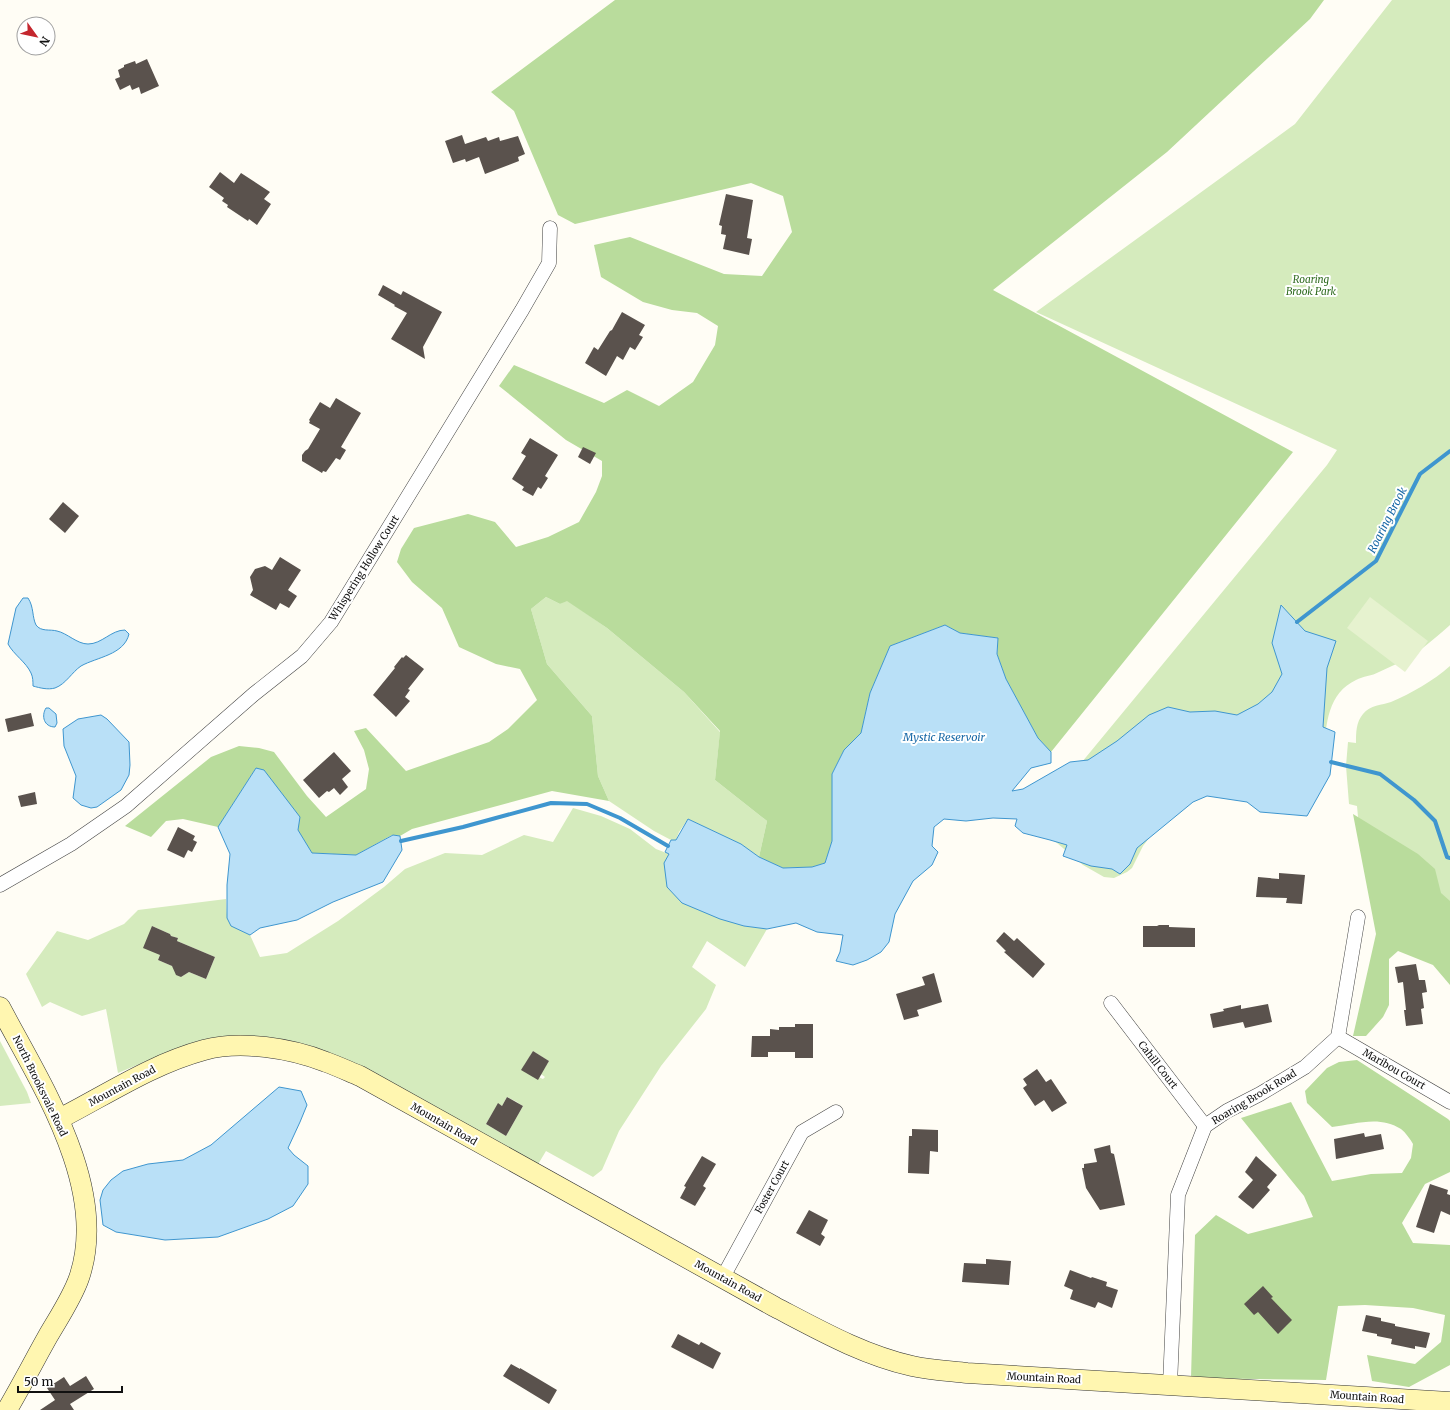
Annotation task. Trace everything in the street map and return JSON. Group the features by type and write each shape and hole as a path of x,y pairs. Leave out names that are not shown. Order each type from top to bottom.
{"main road":[{"name":"North Brooksvale Road","path":"0,1007 59,1119 74,1157 81,1182 87,1222 85,1253 79,1277 70,1300 7,1410"},
{"name":"Mountain Road","path":"59,1119 160,1066 204,1050 228,1046 252,1046 275,1048 300,1053 325,1061 372,1083 775,1307 840,1341 883,1358 913,1366 967,1373 1450,1402"}],"street":[{"name":"Whispering Hollow Court","path":"0,886 71,844 126,806 254,694 302,656 331,622 522,310 549,263 550,228"},
{"path":"1338,1037 1358,917"},
{"name":"Cahill Court","path":"1110,1003 1205,1126"},
{"name":"Maribou Court","path":"1338,1037 1450,1102"},
{"name":"Roaring Brook Road","path":"1170,1385 1178,1195 1205,1126 1226,1112 1305,1067 1338,1037"},
{"name":"Foster Court","path":"723,1277 802,1132 836,1112"}],"green space":[{"path":"615,0 1324,0 1310,19 1167,152 993,290 1293,452 1051,752 1038,738 1006,679 997,654 998,638 960,633 945,625 890,646 870,693 861,733 844,750 832,774 832,841 825,863 812,867 783,868 759,857 767,821 715,780 720,731 684,692 607,628 567,601 560,604 546,597 531,609 547,664 592,716 598,776 609,801 552,791 412,829 400,836 392,835 356,855 312,853 256,768 218,827 183,819 166,821 151,837 125,826 211,757 239,746 259,748 274,752 307,796 326,817 366,789 369,769 364,750 354,731 366,728 406,771 489,742 508,729 537,700 520,669 496,664 459,647 442,608 412,582 397,562 401,549 414,528 468,514 495,522 516,547 548,537 579,522 596,492 602,476 602,461 566,440 499,386 514,365 604,403 627,390 659,406 693,382 715,345 718,326 697,313 672,310 643,302 601,277 594,245 630,237 724,274 762,276 792,232 783,196 751,183 575,224 558,215 514,111 491,92"},
{"name":"Roaring Brook Park","path":"1392,0 1450,0 1450,625 1414,654 1397,664 1356,680 1339,693 1330,710 1324,751 1207,785 1166,816 1143,846 1132,868 1114,878 1104,877 1083,865 1057,843 1030,825 1327,465 1337,450 1036,312 1295,124"},
{"path":"546,597 560,604 567,600 607,628 684,692 720,732 715,780 767,821 759,857 741,844 688,819 679,832 676,840 671,840 654,831 609,801 598,776 592,716 547,664 531,609"},
{"path":"1370,597 1428,641 1405,672 1347,628"},
{"path":"1450,666 1450,913 1361,849 1357,806 1349,804 1346,766 1348,742 1356,743 1358,724 1366,711 1373,707 1391,702 1414,691 1437,677"},
{"path":"573,808 601,816 630,829 656,849 669,854 667,859 682,903 744,926 767,929 745,967 707,941 692,967 716,985 706,1009 661,1066 619,1131 602,1170 593,1177 546,1151 537,1166 336,1056 166,1053 118,1073 106,1009 82,1016 50,1002 42,1007 26,974 57,931 88,940 124,924 138,910 226,899 227,914 230,923 250,935 260,957 287,953 338,921 384,887 405,869 445,853 482,855 524,835 553,842","holes":["152,926 178,938 177,941 215,957 206,979 189,972 181,977 172,966 158,960 160,955","533,1051 549,1061 541,1074 545,1077 543,1079 522,1070","507,1097 523,1106 506,1136 486,1124 498,1104 502,1106"]},
{"path":"1353,814 1418,854 1435,869 1441,893 1450,901 1450,985 1433,965 1398,951 1389,959 1389,1005 1383,1017 1366,1036 1353,1036 1376,934"},
{"path":"0,1041 27,1092 31,1103 0,1106"},
{"path":"1357,1060 1450,1121 1450,1172 1425,1184 1402,1223 1413,1243 1450,1245 1450,1365 1409,1387 1372,1381 1367,1355 1415,1364 1441,1342 1445,1315 1413,1308 1365,1305 1338,1306 1326,1380 1191,1378 1195,1235 1216,1215 1248,1234 1313,1217 1304,1196 1241,1118 1291,1102 1332,1181 1371,1174 1402,1173 1411,1158 1413,1144 1401,1129 1385,1122 1376,1121 1332,1127 1307,1103 1305,1091 1327,1068 1339,1062"}],"water":[{"path":"23,598 28,598 30,601 36,625 40,629 61,632 84,644 98,642 115,632 125,630 129,634 122,647 81,666 59,686 50,689 33,686 32,676 29,669 13,652 8,644 16,608"},
{"name":"Mystic Reservoir","path":"1281,605 1305,631 1336,641 1327,668 1323,727 1335,732 1330,775 1307,816 1260,812 1247,802 1207,796 1193,802 1137,848 1130,864 1120,874 1112,869 1091,866 1063,856 1067,845 1023,833 1015,826 1017,819 993,818 966,821 944,819 934,827 932,846 938,852 932,865 913,881 895,914 889,942 881,952 867,960 853,965 836,961 840,952 843,935 817,932 796,923 767,929 744,926 720,919 682,903 667,887 664,863 669,854 665,852 671,840 676,840 688,819 741,844 759,857 783,868 812,867 825,863 832,841 832,774 844,750 861,733 870,693 890,646 945,625 960,633 998,638 997,654 1006,679 1038,738 1051,752 1051,763 1031,768 1012,791 1023,789 1070,762 1088,760 1117,741 1149,715 1168,707 1190,712 1215,711 1237,715 1258,704 1272,692 1282,674 1272,643"},
{"path":"46,708 49,708 56,714 57,723 55,727 51,727 44,720 44,711"},
{"path":"101,715 107,719 129,742 129,775 121,790 97,807 91,808 81,805 73,798 76,776 64,746 63,729 78,719"},
{"path":"256,768 264,770 300,817 298,830 312,853 356,855 393,835 400,836 402,850 383,882 333,902 297,920 260,928 250,935 231,926 227,918 227,885 230,854 218,827"},
{"path":"279,1087 301,1091 307,1105 288,1148 308,1166 308,1184 293,1206 268,1219 218,1237 165,1240 116,1232 103,1225 100,1200 103,1190 111,1180 123,1171 148,1164 183,1160 211,1145"}],"building":[{"path":"147,59 159,86 141,94 139,87 132,90 130,85 120,90 115,79 120,77 118,70 124,67 124,65 135,61 136,64"},
{"path":"462,135 465,144 486,137 488,141 499,137 500,141 518,136 525,154 518,157 519,161 485,174 479,157 466,162 465,159 453,163 445,141"},
{"path":"220,172 234,183 241,173 270,192 264,199 271,204 257,225 249,219 248,221 227,207 228,205 222,201 224,198 209,187"},
{"path":"726,194 753,200 747,238 752,239 749,255 723,249 726,235 721,234 722,226 719,225"},
{"path":"383,285 401,295 403,291 442,312 423,347 425,359 391,339 407,313 378,295"},
{"path":"622,312 645,325 639,335 643,337 635,350 630,347 623,360 617,356 606,376 585,363 594,347 598,350"},
{"path":"336,398 361,413 341,447 346,450 340,460 336,458 326,472 323,471 322,473 302,461 302,455 308,449 320,429 309,423 309,420 320,402 330,408"},
{"path":"530,438 558,455 545,476 548,478 541,489 538,487 533,496 522,490 524,487 512,479 526,456 521,453"},
{"path":"583,447 596,453 590,464 578,457"},
{"path":"63,502 79,516 65,533 49,519"},
{"path":"280,557 301,570 288,590 297,596 289,608 280,603 276,610 250,595 253,590 250,577 255,569 265,566 272,570"},
{"path":"406,655 424,669 408,689 410,690 405,697 410,701 396,717 373,695 402,657 403,658"},
{"path":"31,713 34,726 8,732 5,719"},
{"path":"334,752 351,771 342,779 348,787 340,795 334,788 329,792 327,791 319,798 303,780"},
{"path":"35,792 37,804 21,807 18,796"},
{"path":"178,827 195,836 193,840 197,842 192,852 188,850 184,858 167,850"},
{"path":"1279,873 1305,875 1302,904 1286,903 1287,898 1256,897 1258,877 1279,879"},
{"path":"1159,925 1195,928 1195,947 1143,947 1143,926"},
{"path":"152,926 178,938 177,941 215,957 206,979 189,972 181,977 176,975 172,966 158,960 160,955 143,948"},
{"path":"1004,932 1014,941 1017,938 1045,964 1033,978 1004,952 1006,951 996,941"},
{"path":"1416,964 1419,980 1425,980 1427,992 1422,993 1424,1008 1421,1009 1423,1024 1406,1026 1403,982 1398,983 1395,967"},
{"path":"934,973 942,1002 917,1010 919,1016 904,1020 896,994 925,985 922,977"},
{"path":"1268,1004 1272,1022 1245,1028 1243,1022 1213,1028 1210,1014 1241,1005 1241,1009"},
{"path":"795,1024 813,1024 813,1058 795,1058 795,1052 768,1052 768,1057 751,1057 752,1036 770,1036 770,1029 779,1030 779,1027 795,1027"},
{"path":"533,1051 549,1061 538,1080 521,1070"},
{"path":"1037,1069 1046,1082 1051,1079 1067,1103 1052,1112 1044,1100 1035,1106 1023,1088 1027,1085 1023,1079"},
{"path":"507,1097 523,1106 506,1136 486,1124 498,1103 502,1106"},
{"path":"912,1129 938,1130 938,1152 930,1151 929,1174 908,1173 909,1136 912,1136"},
{"path":"1364,1133 1365,1137 1381,1134 1384,1149 1336,1159 1334,1139"},
{"path":"1110,1145 1111,1153 1114,1154 1125,1205 1100,1210 1086,1188 1082,1168 1084,1168 1084,1164 1097,1162 1094,1149"},
{"path":"702,1156 716,1164 703,1186 706,1188 695,1206 680,1198 686,1187 684,1186"},
{"path":"1256,1156 1277,1175 1267,1187 1270,1190 1253,1209 1238,1197 1253,1180 1245,1172"},
{"path":"1430,1184 1448,1190 1447,1194 1450,1195 1450,1215 1441,1211 1434,1233 1416,1227"},
{"path":"809,1210 828,1220 821,1234 825,1237 820,1246 796,1233"},
{"path":"986,1259 1011,1261 1009,1285 962,1282 964,1263 986,1264"},
{"path":"1070,1270 1107,1282 1106,1286 1118,1290 1112,1308 1098,1302 1095,1308 1070,1299 1073,1290 1064,1286"},
{"path":"1263,1286 1273,1297 1271,1298 1292,1320 1278,1334 1258,1312 1254,1315 1244,1304"},
{"path":"1366,1315 1381,1318 1381,1321 1395,1324 1395,1326 1430,1333 1426,1348 1415,1346 1415,1349 1391,1344 1392,1339 1362,1331"},
{"path":"678,1334 699,1345 701,1342 721,1353 713,1369 671,1347"},
{"path":"511,1364 557,1390 549,1404 503,1376"},
{"path":"86,1376 94,1389 70,1404 74,1410 40,1410 55,1400 47,1388 64,1377 70,1386"}],"waterway":[{"name":"Roaring Brook","path":"1297,622 1376,561 1420,474 1450,451"},
{"path":"1331,762 1380,774 1414,800 1435,821 1447,857 1450,858"},
{"path":"401,841 463,827 551,803 587,804 620,818 668,846"}]}
